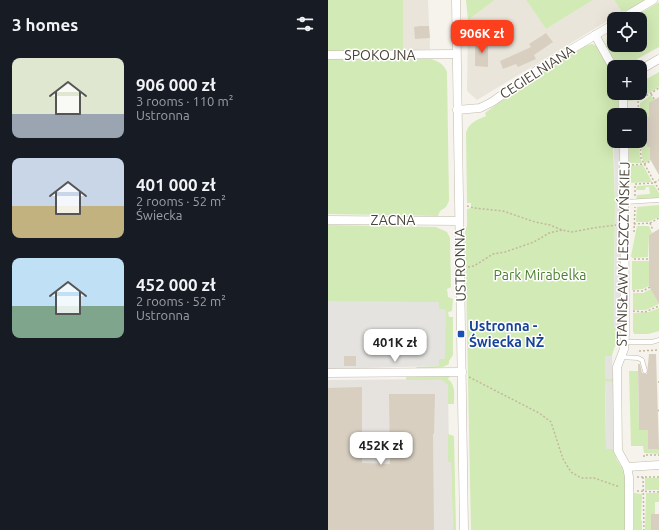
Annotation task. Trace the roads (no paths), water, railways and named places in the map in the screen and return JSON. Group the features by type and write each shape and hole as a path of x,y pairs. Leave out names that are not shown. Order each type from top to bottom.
{"street":[{"name":"USTRONNA","path":"456,0 459,221 465,374 464,530"},
{"path":"633,12 653,0"},
{"name":"CEGIELNIANA","path":"457,110 480,108 492,102 540,68 607,28"},
{"path":"594,36 609,60"},
{"name":"SPOKOJNA","path":"328,55 456,54"},
{"path":"647,66 659,59"},
{"name":"STANISŁAWY LESZCZYŃSKIEJ","path":"624,148 624,342 622,355 617,367 618,451 628,467 630,477 629,530"},
{"name":"ZACNA","path":"328,220 459,221"},
{"path":"328,373 465,374"},
{"path":"628,467 639,465 659,465"}],"lane":[{"path":"625,202 659,200"},
{"path":"624,342 652,342 659,340"},
{"path":"622,355 642,360 644,371"}],"place":[{"name":"Ustronna - Świecka NŻ","path":"461,334"}],"park label":[{"name":"Park Mirabelka","path":"540,275"}]}
